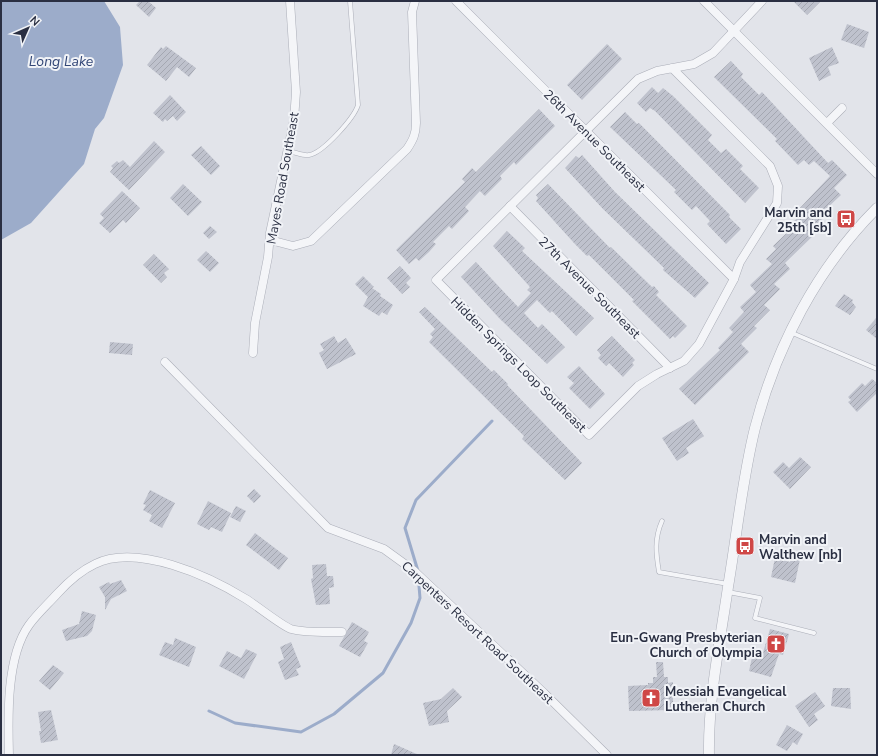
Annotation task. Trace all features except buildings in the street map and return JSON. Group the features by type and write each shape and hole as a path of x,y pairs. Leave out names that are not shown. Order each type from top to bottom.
{"street":[{"name":"Mayes Road Southeast","path":"253,353 255,323 294,120 296,92 290,1"},
{"path":"270,240 293,246 312,240 407,149 416,135 412,12 415,1"},
{"name":"26th Avenue Southeast","path":"456,1 734,279"},
{"path":"704,1 877,174"},
{"name":"Hidden Springs Loop Southeast","path":"672,68 770,166 778,186 777,203 740,262 734,279 699,344 684,361 638,386 589,435 436,280 587,132 638,79 657,71 672,68 694,64 713,53 762,1"},
{"path":"827,123 842,108"},
{"name":"27th Avenue Southeast","path":"510,206 670,368"},
{"path":"709,755 709,735 716,671 743,492 755,429 769,382 790,332 805,304 828,267 855,232 877,208"},
{"name":"Carpenters Resort Road Southeast","path":"165,362 328,528 384,549 413,570 544,693 606,755"},
{"path":"9,755 8,716 11,679 21,639 29,625 78,574 96,564 110,560 129,558 149,559 175,565 207,577 231,590 289,628 342,632"}],"lane":[{"path":"288,150 305,155 315,153 352,119 356,111 358,105 350,1"},
{"path":"790,332 877,369"},
{"path":"662,522 658,530 655,546 660,572 728,588 760,598 755,618 814,633"}],"water":[{"name":"Long Lake","path":"1,1 104,1 120,27 123,65 104,118 95,129 84,164 31,223 1,240"}],"waterway":[{"path":"418,571 405,528 416,500 492,421"},
{"path":"209,711 235,723 301,732 334,714 383,673 411,623 420,598 419,586"}],"place":[{"name":"Marvin and 25th [sb]","path":"846,219"},
{"name":"Marvin and Walthew [nb]","path":"745,546"},
{"name":"Eun-Gwang Presbyterian Church of Olympia","path":"776,644"},
{"name":"Messiah Evangelical Lutheran Church","path":"651,698"}]}
